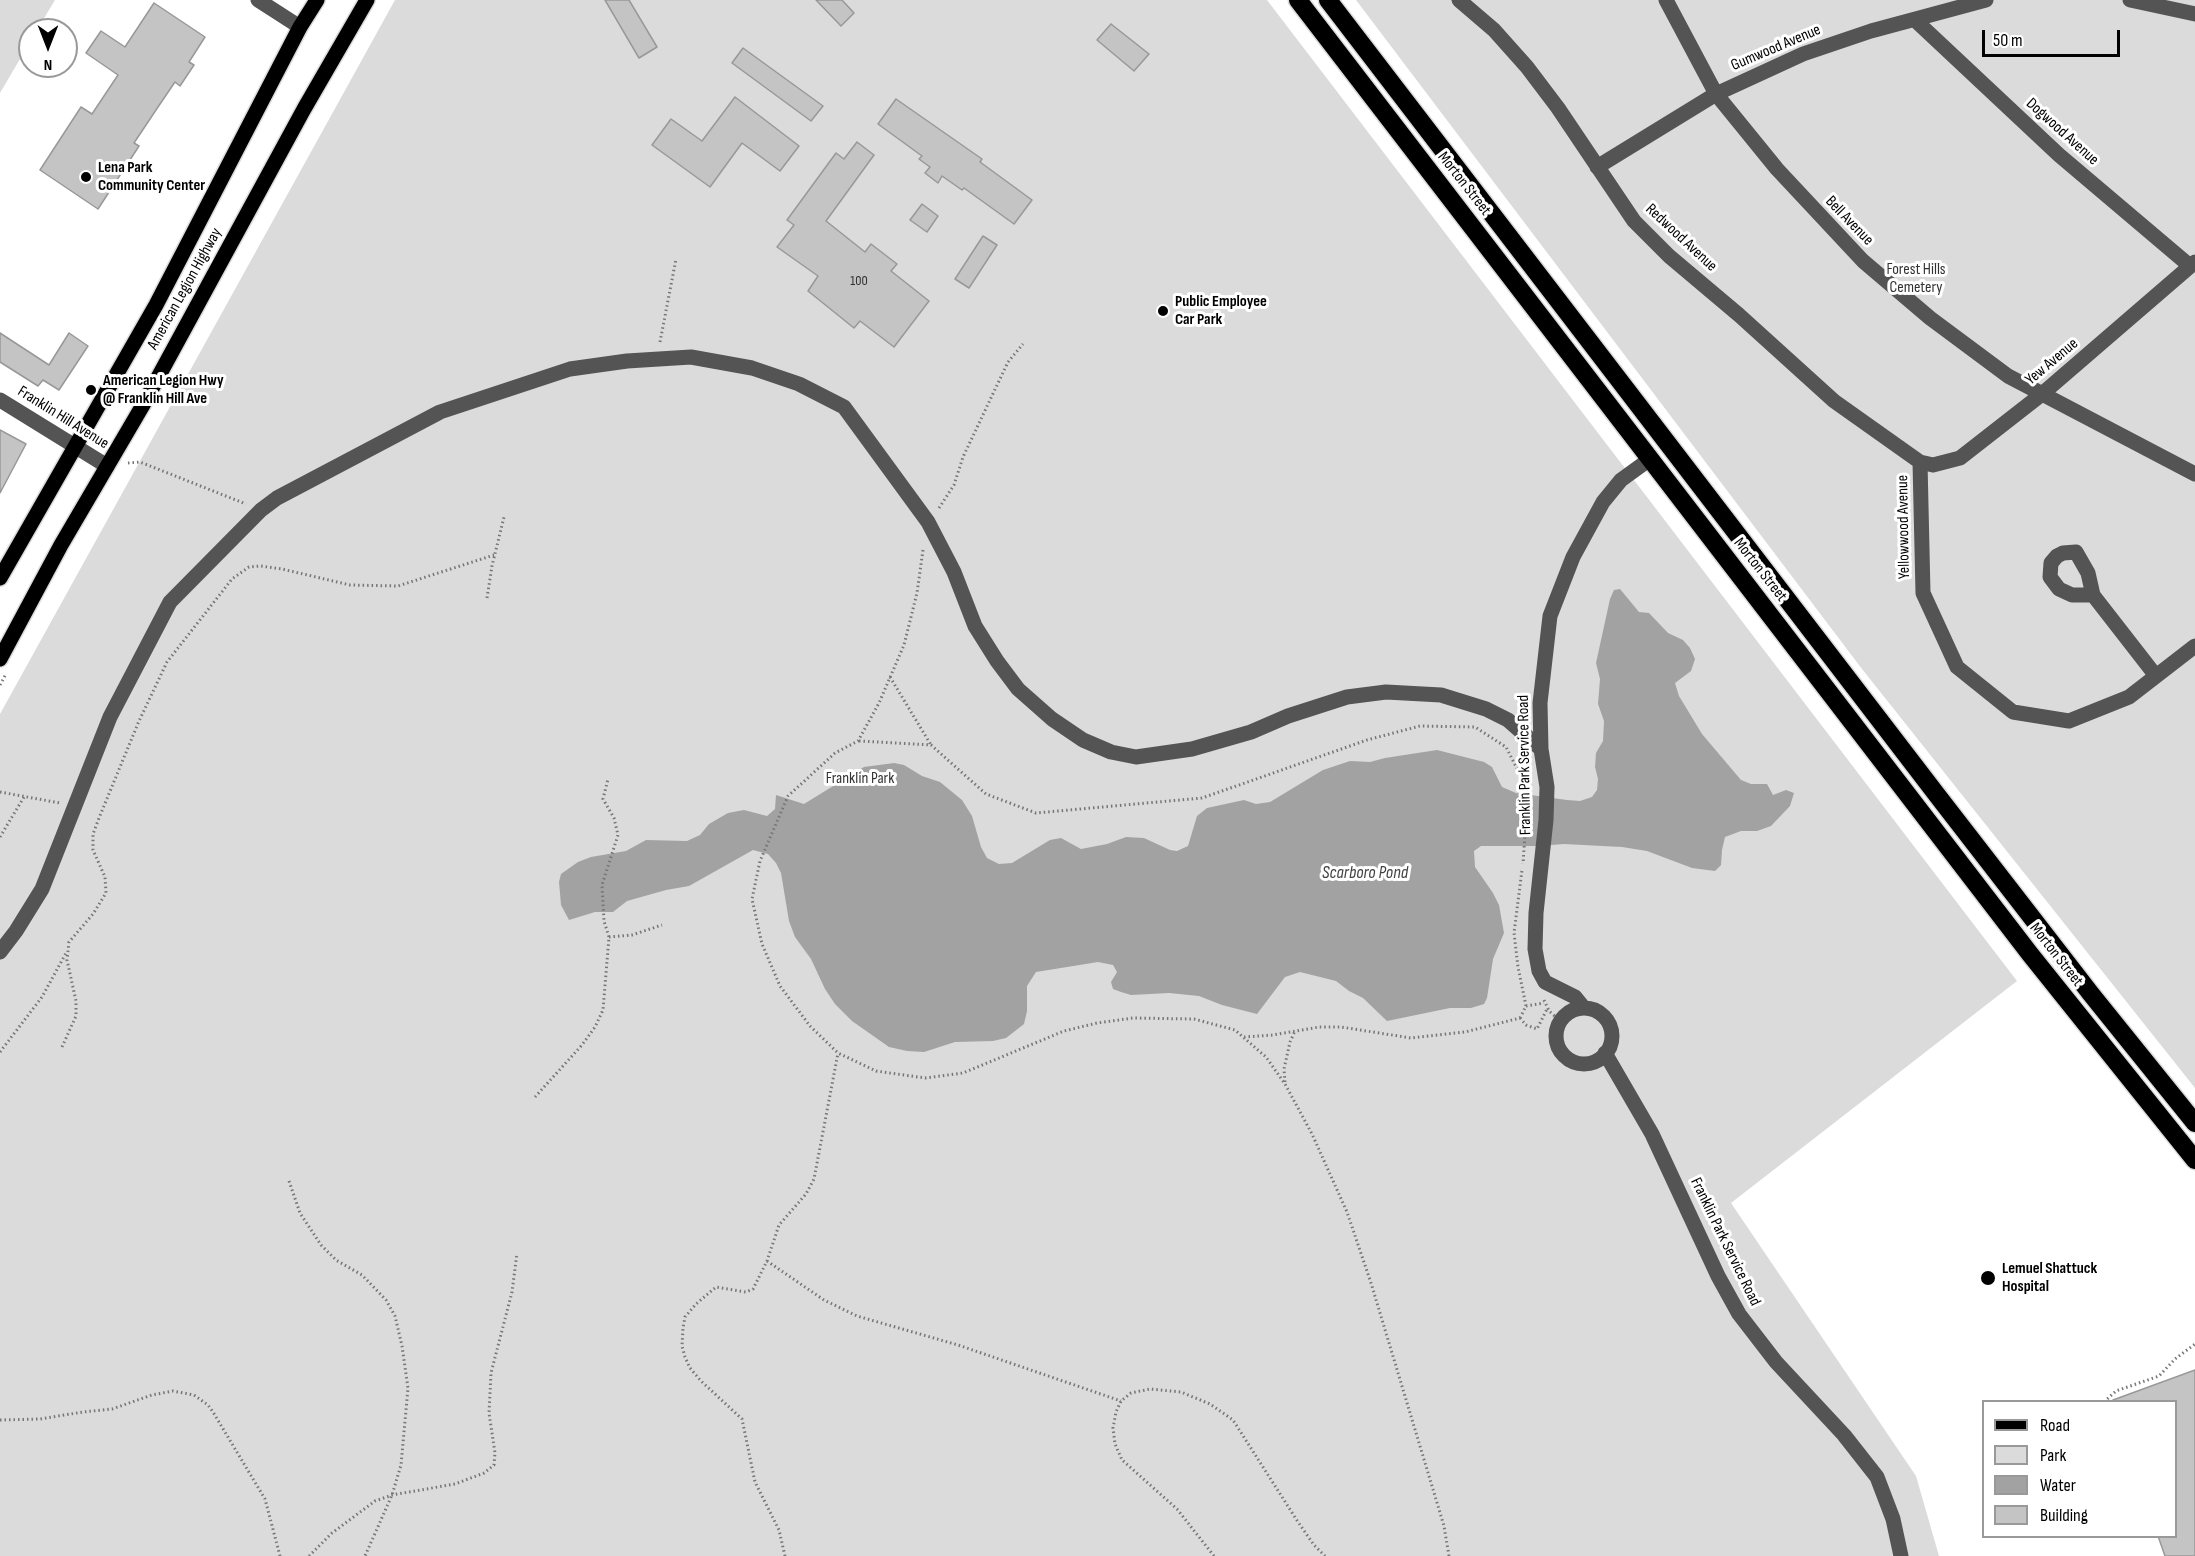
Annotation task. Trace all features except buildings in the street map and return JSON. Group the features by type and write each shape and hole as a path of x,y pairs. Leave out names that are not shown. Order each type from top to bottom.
{"highway":[{"name":"Morton Street","path":"1298,0 2030,954 2195,1160"},
{"name":"Morton Street","path":"1328,0 1959,824 2195,1123"}],"main road":[{"name":"American Legion Highway","path":"0,578 161,295 300,27 317,0"},
{"name":"American Legion Highway","path":"0,659 61,545 108,466 304,109 367,0"}],"street":[{"path":"258,0 300,27"},
{"name":"Redwood Avenue","path":"1459,0 1494,30 1527,67 1558,108 1634,221 1669,256 1739,315 1834,401 1920,462"},
{"name":"Bell Avenue","path":"1666,0 1716,94 1777,169 1863,261 1930,318 2008,376 2195,474"},
{"name":"Gumwood Avenue","path":"1597,167 1716,94 1803,54 1871,31 1986,0"},
{"path":"2130,0 2195,14"},
{"name":"Dogwood Avenue","path":"1915,20 2059,155 2193,264"},
{"name":"Yew Avenue","path":"1920,462 1934,465 1960,458 2042,394 2193,264"},
{"path":"0,952 42,889 110,717 170,602 261,510 277,498 440,412 570,369 627,361 691,357 752,368 799,384 844,407 928,522 954,572 975,626 1018,689 1083,740 1111,752 1136,757 1191,749 1251,732 1288,716 1347,697 1386,692 1441,695 1475,705 1508,720 1541,749"},
{"name":"Franklin Hill Avenue","path":"0,400 108,466"},
{"name":"Franklin Park Service Road","path":"1650,459 1622,480 1603,502 1573,557 1550,616 1540,703 1541,749 1547,787 1544,852 1536,913 1535,950 1538,966 1545,982 1575,997 1584,1008 1600,1013 1610,1026 1611,1042 1605,1053 1652,1134 1718,1276 1739,1314 1776,1362 1844,1435 1877,1477 1893,1519 1901,1556"},
{"name":"Yellowwood Avenue","path":"1920,462 1923,593 1958,667 2013,712 2069,721 2129,697 2195,646"},
{"path":"2093,595 2156,676"},
{"path":"1584,1008 1575,1009 1560,1022 1556,1037 1558,1046 1570,1060 1587,1063 1596,1061 1605,1053"}],"path":[{"path":"657,359 676,259"},
{"path":"858,741 879,703 904,645 917,593 928,522 946,500 954,485 963,457 1008,362 1023,344"},
{"path":"140,462 261,510"},
{"path":"487,598 494,555 504,517"},
{"path":"62,1047 76,1016 76,1001 68,967 69,942 93,914 106,893 105,877 93,850 93,834 138,721 167,662 232,579 249,567 261,566 350,585 398,586 494,555"},
{"path":"890,677 931,746 986,794 1036,813 1202,798 1367,740 1420,726 1475,727 1506,747 1528,795 1524,851"},
{"path":"931,746 858,741 835,753 788,796 760,861 752,899 762,944 780,986 810,1026 838,1053 876,1071 926,1078 963,1073 1064,1031 1133,1018 1194,1019 1235,1030 1244,1037 1266,1057 1285,1084 1312,1134 1347,1212 1371,1283 1444,1526 1449,1556"},
{"path":"535,1097 582,1045 600,1019 605,999 609,937 602,885 618,835 616,823 603,800 608,779"},
{"path":"0,792 75,806"},
{"path":"0,837 24,797"},
{"path":"609,937 632,935 662,925"},
{"path":"0,1052 42,997 67,952"},
{"path":"1521,1018 1526,1006 1545,1003 1547,1009 1560,1022"},
{"path":"1521,1018 1526,1025 1538,1029 1547,1009"},
{"path":"1244,1037 1341,1027 1411,1038 1465,1032 1521,1018"},
{"path":"1285,1084 1284,1069 1290,1042 1296,1030"},
{"path":"785,1556 779,1530 755,1482 742,1419 701,1381 685,1357 682,1346 683,1328 686,1317 696,1304 716,1287 746,1292 753,1289 767,1261 778,1225 806,1194 814,1179 838,1053"},
{"path":"289,1181 300,1213 321,1245 336,1260 362,1275 386,1300 395,1316 402,1346 408,1388 402,1459 392,1495 365,1556"},
{"path":"309,1556 356,1513 375,1502 392,1495 455,1484 484,1473 494,1465 495,1453 489,1413 490,1373 512,1292 517,1253"},
{"path":"767,1261 824,1300 857,1316 958,1345 1121,1401"},
{"path":"2105,1400 2116,1391 2159,1376 2175,1359 2195,1344"},
{"path":"1214,1556 1177,1509 1122,1460 1115,1444 1113,1428 1121,1401 1131,1393 1150,1389 1181,1392 1210,1404 1233,1420 1298,1522 1325,1556"},
{"path":"0,1420 40,1419 112,1409 152,1395 173,1391 194,1395 208,1405 213,1412 265,1499 280,1556"}],"green space":[{"path":"0,0 55,0 44,18 18,18 18,62 0,93"},
{"name":"Franklin Park","path":"395,0 1267,0 2017,981 1731,1203 1916,1476 1939,1556 0,1556 0,714"},
{"name":"Forest Hills Cemetery","path":"1356,0 2195,0 2195,1088 1862,669"}],"water":[{"name":"Scarboro Pond","path":"1620,589 1639,612 1649,613 1668,633 1683,640 1690,648 1695,659 1691,671 1675,683 1679,696 1702,734 1741,780 1751,784 1767,784 1773,795 1786,790 1794,793 1790,806 1771,826 1757,831 1741,831 1725,837 1721,865 1715,871 1692,868 1647,851 1622,847 1564,844 1481,846 1474,851 1475,867 1499,905 1504,933 1493,959 1487,998 1484,1004 1471,1008 1450,1008 1387,1021 1363,998 1336,981 1300,972 1285,977 1257,1014 1199,996 1169,993 1131,995 1121,992 1113,989 1111,982 1117,972 1113,965 1098,962 1036,972 1027,986 1027,1011 1024,1024 1006,1038 993,1041 955,1042 924,1052 907,1051 889,1047 852,1021 835,1004 811,959 795,937 789,921 781,873 768,854 753,850 689,886 627,901 613,912 595,912 569,920 561,905 559,882 561,874 578,862 591,857 626,851 646,840 687,841 700,835 709,824 728,813 744,810 767,816 775,809 776,795 804,804 864,767 894,763 904,765 922,776 940,782 962,800 972,816 981,847 987,858 999,864 1012,863 1050,840 1061,838 1081,849 1107,844 1126,837 1144,838 1177,851 1188,846 1197,816 1207,808 1244,800 1256,804 1270,802 1323,770 1350,761 1370,762 1437,750 1484,762 1492,767 1502,787 1516,793 1580,801 1592,797 1597,790 1596,753 1603,741 1604,721 1598,704 1600,679 1596,663 1610,599 1614,590"}],"place":[{"name":"Lena Park Community Center","path":"86,177"},
{"name":"Public Employee Car Park","path":"1163,311"},
{"name":"American Legion Hwy @ Franklin Hill Ave","path":"91,390"},
{"name":"Lemuel Shattuck Hospital","path":"1988,1278"}]}
